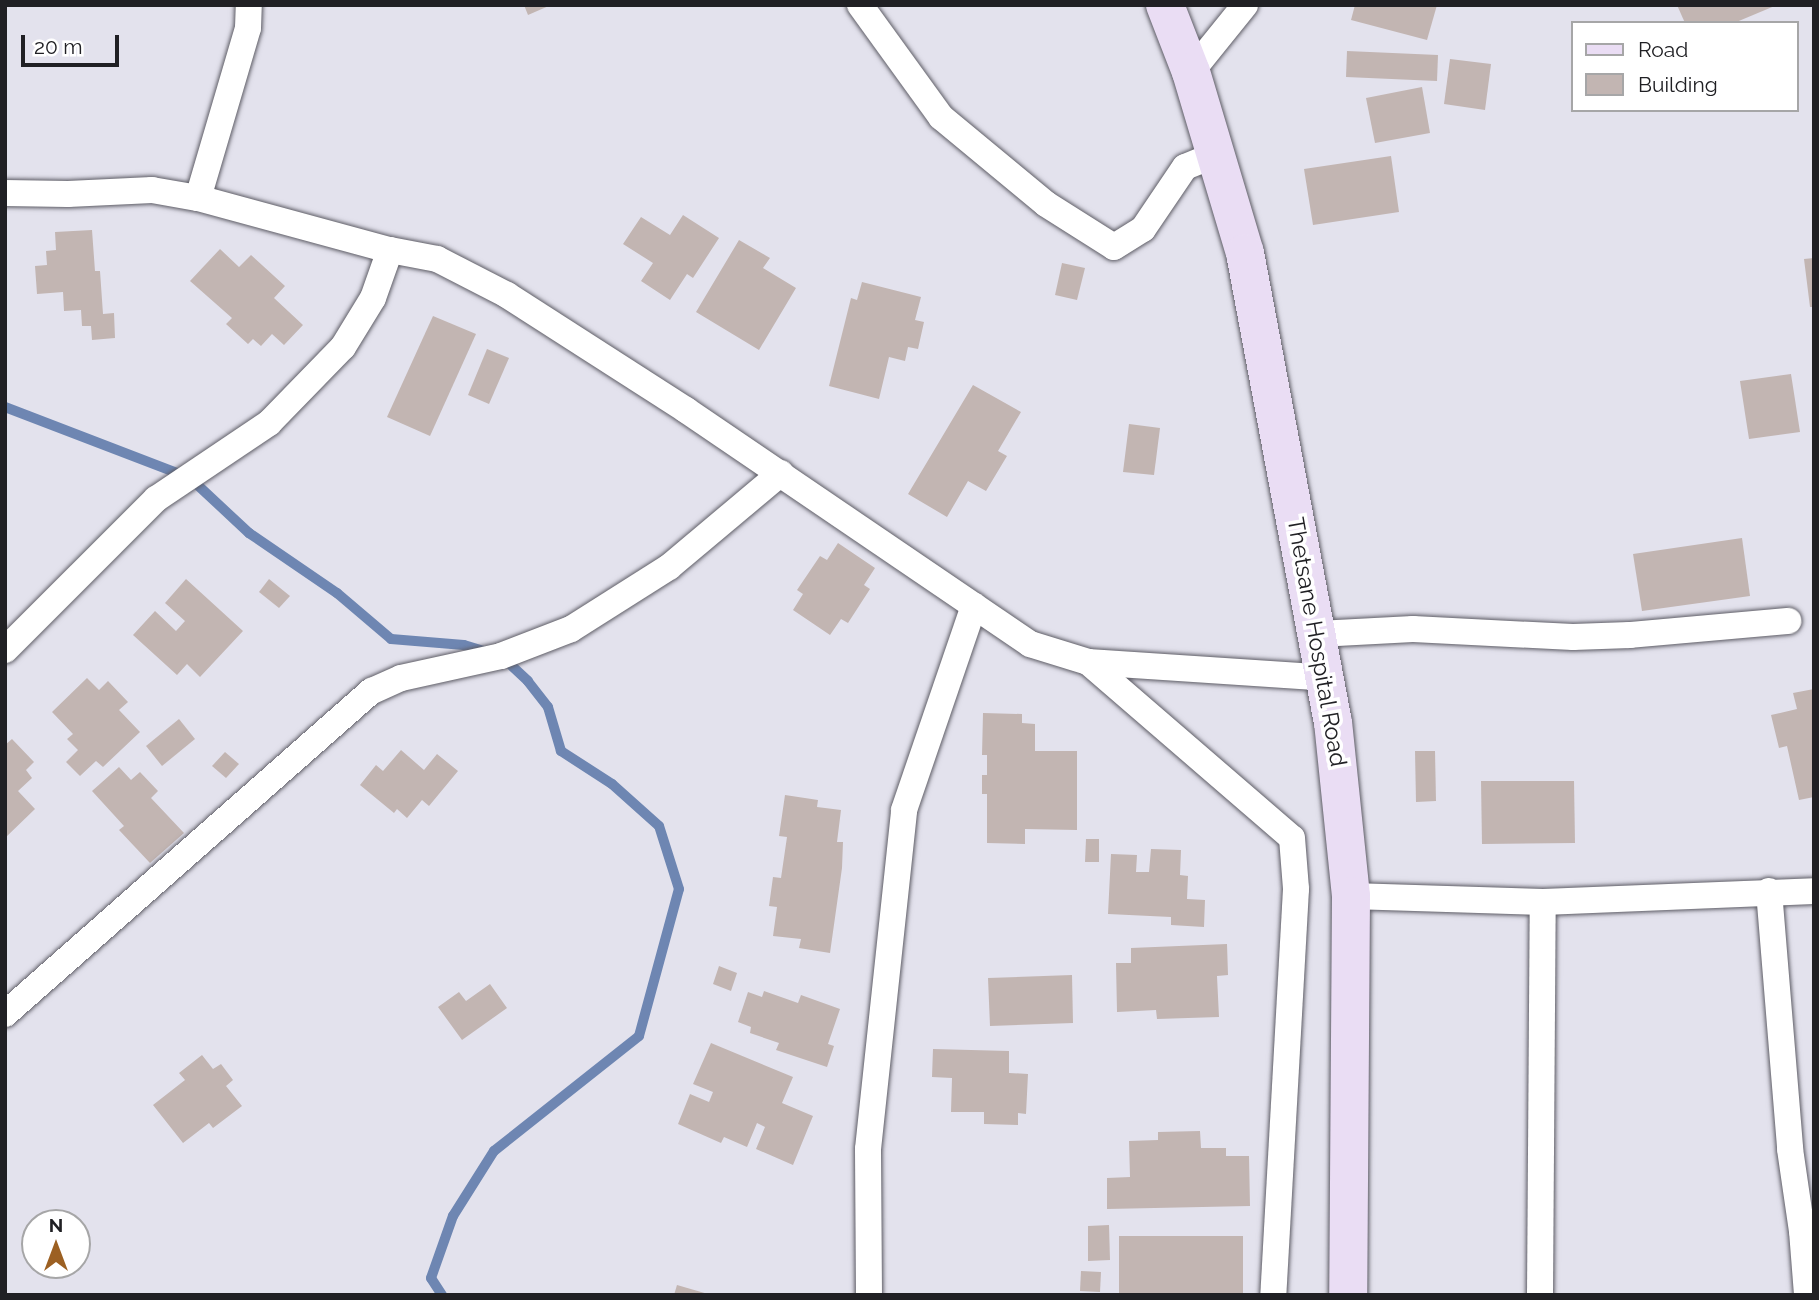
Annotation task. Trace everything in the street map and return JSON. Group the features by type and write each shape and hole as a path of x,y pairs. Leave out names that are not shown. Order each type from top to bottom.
{"main road":[{"name":"Thetsane Hospital Road","path":"1165,5 1191,72 1245,253 1326,678 1341,785 1351,896 1348,1295"}],"street":[{"path":"198,198 248,28 249,5"},
{"path":"860,5 941,117 1046,204 1114,247 1143,229 1185,167 1214,155"},
{"path":"1191,72 1245,5"},
{"path":"5,193 68,194 152,190 198,198 390,250 437,260 507,295 781,473 1030,644 1088,662 1326,678"},
{"path":"5,650 156,499 269,423 343,347 373,298 390,250"},
{"path":"5,1013 372,691 401,678 501,656 571,629 669,567 781,473"},
{"path":"869,1295 868,1149 904,810 974,606"},
{"path":"1318,634 1413,629 1573,637 1630,635 1788,621"},
{"path":"1088,662 1292,838 1296,888 1273,1295"},
{"path":"1769,891 1790,1149 1802,1231 1807,1295"},
{"path":"1351,896 1543,902 1814,891"},
{"path":"1540,1295 1543,902"}],"building":[{"path":"524,5 551,5 528,15"},
{"path":"1355,5 1437,5 1427,40 1351,20"},
{"path":"1677,5 1777,5 1739,21 1684,21"},
{"path":"1347,51 1438,55 1437,81 1346,77"},
{"path":"1450,59 1491,64 1485,110 1444,104"},
{"path":"1422,87 1430,133 1375,143 1366,98"},
{"path":"1391,156 1399,212 1313,225 1304,169"},
{"path":"683,215 719,238 693,278 687,274 670,300 641,281 653,263 623,244 641,217 670,235"},
{"path":"92,230 95,271 100,271 103,314 114,313 115,338 92,340 91,326 82,326 81,310 64,311 63,292 37,294 35,266 47,265 46,251 56,250 55,232"},
{"path":"739,240 770,258 763,268 796,288 759,350 696,312"},
{"path":"220,249 239,267 251,255 285,286 274,298 303,325 284,345 272,334 261,346 253,339 248,344 226,324 232,318 190,281"},
{"path":"1814,258 1814,307 1810,307 1804,259"},
{"path":"1062,263 1085,268 1077,300 1055,295"},
{"path":"862,282 921,297 915,320 924,322 918,349 908,347 905,361 889,357 879,399 829,386 851,298 857,300"},
{"path":"433,316 476,334 430,436 387,417"},
{"path":"487,349 509,358 489,404 468,395"},
{"path":"1791,374 1800,432 1749,439 1740,381"},
{"path":"973,385 1021,412 998,451 1007,456 986,491 968,481 947,517 908,494"},
{"path":"1129,424 1160,428 1154,475 1123,472"},
{"path":"1742,538 1750,596 1642,611 1633,554"},
{"path":"838,543 875,568 864,585 870,589 848,623 841,619 830,635 793,610 803,594 797,590 820,556 827,560"},
{"path":"186,579 243,631 200,677 187,664 177,675 133,635 155,611 176,631 185,621 165,603"},
{"path":"269,579 290,596 279,608 259,592"},
{"path":"87,678 99,690 108,681 128,702 119,710 140,732 103,767 96,761 80,776 66,762 78,750 67,739 73,734 52,712"},
{"path":"1814,689 1814,797 1799,800 1787,746 1779,748 1771,715 1797,709 1793,693"},
{"path":"983,713 1022,714 1022,723 1035,724 1035,751 1077,751 1077,830 1025,829 1025,844 987,843 987,794 982,794 982,775 987,775 987,755 982,755"},
{"path":"179,719 195,739 162,766 146,746"},
{"path":"12,739 34,762 26,770 32,778 18,791 35,809 5,838 5,745"},
{"path":"401,750 424,770 437,754 458,771 429,806 422,800 407,818 397,809 394,813 360,785 376,765 383,771"},
{"path":"1415,751 1435,751 1436,801 1416,802"},
{"path":"225,752 239,764 226,778 212,766"},
{"path":"119,767 131,780 140,772 158,791 151,798 184,833 150,863 119,830 124,826 92,791"},
{"path":"1481,781 1574,781 1575,843 1482,844"},
{"path":"785,795 818,800 817,807 841,810 837,842 843,842 842,868 830,953 799,948 801,939 773,936 777,907 769,906 773,877 781,878 787,837 779,836"},
{"path":"1086,839 1099,839 1099,862 1085,862"},
{"path":"1151,849 1181,850 1180,875 1188,876 1187,899 1205,900 1204,927 1171,925 1171,917 1108,914 1111,854 1137,855 1136,872 1149,872"},
{"path":"1227,944 1228,975 1217,976 1219,1017 1157,1019 1156,1010 1117,1012 1116,963 1131,963 1131,948"},
{"path":"719,966 737,973 731,991 713,984"},
{"path":"1072,975 1073,1023 990,1026 988,978"},
{"path":"490,984 507,1008 462,1040 438,1007 459,992 466,1001"},
{"path":"764,991 798,1003 801,995 840,1009 828,1044 834,1046 827,1067 776,1050 779,1043 750,1033 751,1027 738,1022 748,992 762,997"},
{"path":"711,1043 793,1077 782,1103 813,1116 793,1165 756,1149 765,1127 757,1123 747,1147 724,1137 721,1143 678,1124 690,1094 709,1102 713,1092 693,1084"},
{"path":"933,1049 1009,1051 1009,1073 1028,1074 1026,1114 1018,1113 1018,1125 984,1124 984,1112 951,1112 952,1078 932,1077"},
{"path":"202,1055 213,1069 221,1064 233,1080 226,1086 242,1106 213,1128 209,1123 183,1143 153,1105 185,1080 179,1073"},
{"path":"1200,1131 1201,1148 1226,1148 1226,1156 1249,1156 1250,1206 1107,1209 1107,1178 1130,1177 1129,1141 1158,1140 1158,1132"},
{"path":"1109,1225 1110,1260 1088,1261 1088,1226"},
{"path":"1119,1236 1243,1236 1243,1295 1119,1294"},
{"path":"1081,1271 1101,1272 1100,1292 1080,1291"},
{"path":"677,1285 708,1294 708,1295 674,1295"}],"waterway":[{"path":"5,407 190,478 249,533 337,593 391,639 464,645 487,652"},
{"path":"442,1295 431,1278 453,1216 494,1151 639,1036 679,889 659,826 612,784 561,751 548,707 528,681 504,659"}]}
